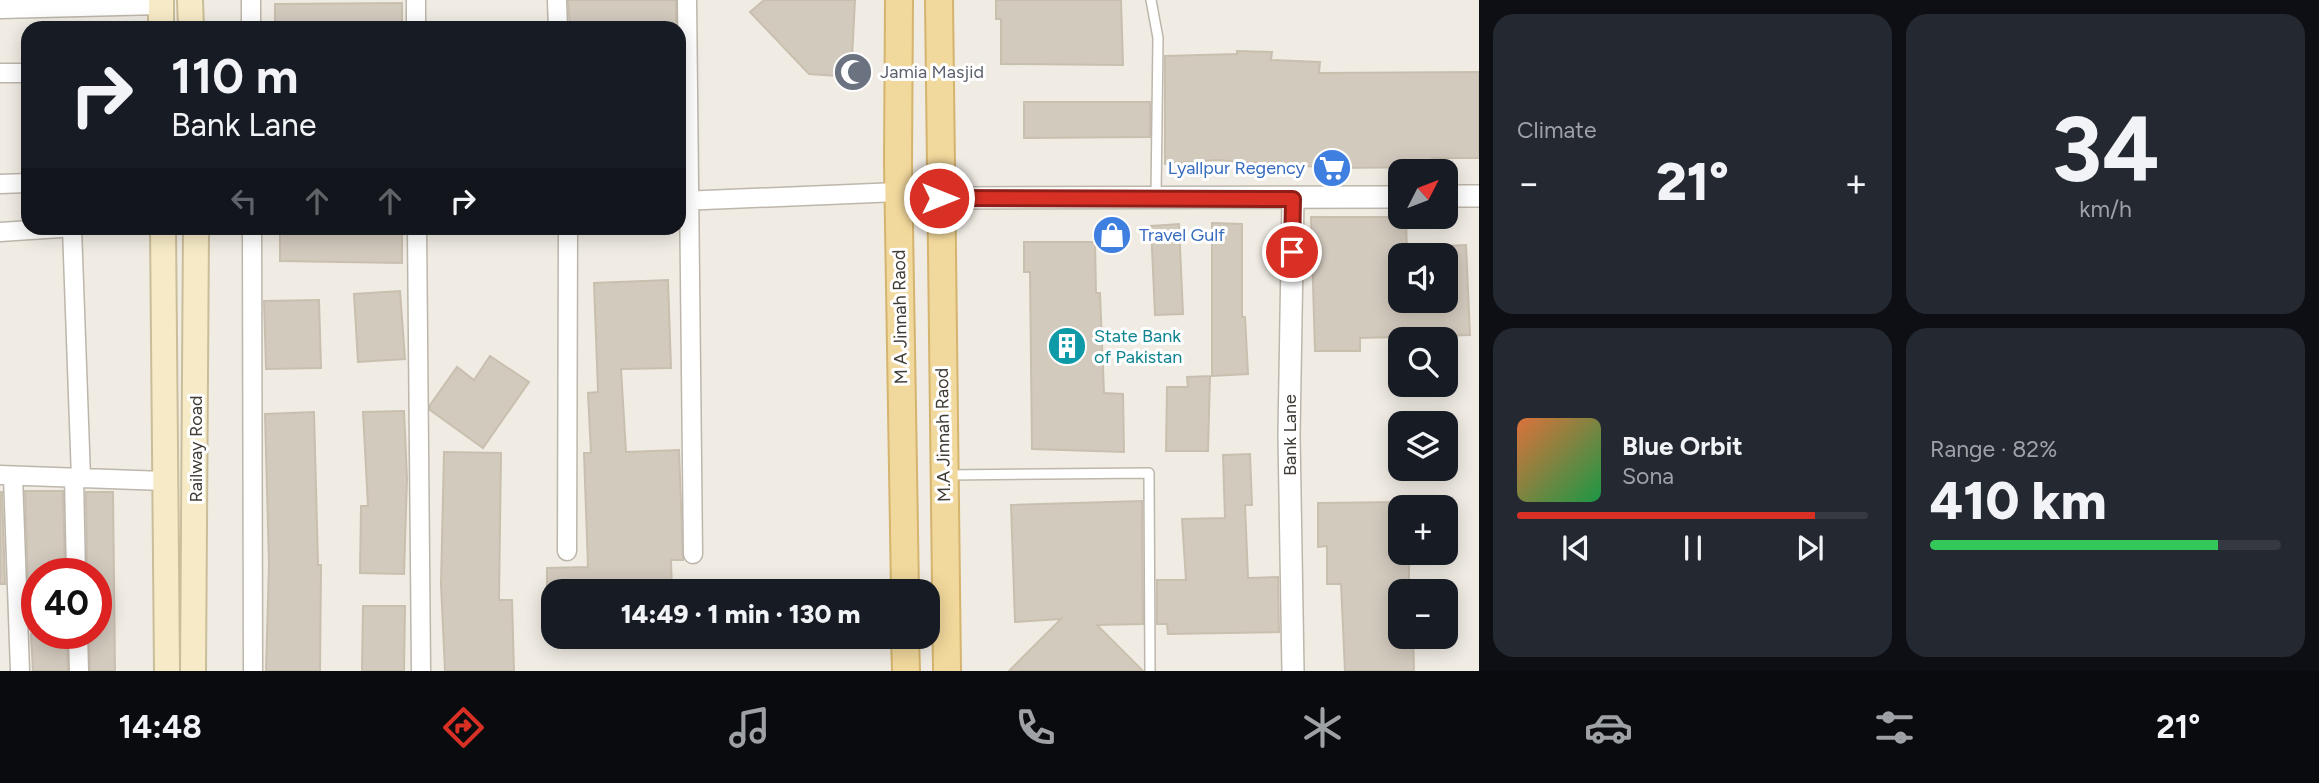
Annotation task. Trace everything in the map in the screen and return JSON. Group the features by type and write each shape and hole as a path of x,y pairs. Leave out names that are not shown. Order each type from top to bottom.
{"main road":[{"path":"190,0 191,21"},
{"name":"M A Jinnah Raod","path":"899,0 898,192 905,579"},
{"path":"939,0 939,198"},
{"name":"M.A Jinnah Raod","path":"939,198 947,671"},
{"name":"Railway Road","path":"163,235 166,671"},
{"name":"Railway Road","path":"193,671 195,235"},
{"path":"905,649 906,671"}],"street":[{"path":"251,0 251,21"},
{"path":"415,0 416,21"},
{"path":"686,21 687,0"},
{"path":"557,2 558,21"},
{"path":"0,9 161,11"},
{"path":"0,73 21,73"},
{"path":"0,184 21,183"},
{"path":"686,201 898,192"},
{"path":"1458,196 1479,196"},
{"path":"939,198 1388,197"},
{"name":"Bank Lane","path":"1293,199 1289,435 1293,671"},
{"path":"0,232 21,231"},
{"path":"72,235 78,478 76,558"},
{"path":"252,235 253,671"},
{"path":"417,235 421,671"},
{"path":"567,551 568,235"},
{"path":"686,235 693,554"},
{"path":"20,671 7,475 164,481"},
{"path":"78,649 79,671"}],"lane":[{"path":"1152,0 1158,38 1156,197"},
{"path":"944,475 1149,473 1150,671"}],"building":[{"path":"568,0 676,0 676,21 570,21"},
{"path":"764,0 855,0 851,77 809,74 750,12"},
{"path":"996,0 1121,0 1123,65 1001,64 1001,19 996,19"},
{"path":"402,3 402,21 275,21 275,4"},
{"path":"1237,51 1272,52 1271,60 1320,62 1319,73 1479,72 1479,158 1388,159 1388,167 1335,168 1216,160 1165,164 1165,56 1237,54"},
{"path":"1024,102 1150,102 1150,137 1024,138"},
{"path":"1311,217 1388,217 1388,229 1406,229 1407,243 1388,243 1388,313 1458,313 1458,245 1466,245 1470,335 1458,335 1458,327 1388,327 1388,337 1360,338 1360,351 1315,351"},
{"path":"1212,223 1242,224 1242,317 1245,317 1248,374 1212,376"},
{"path":"1179,224 1183,314 1155,315 1151,226"},
{"path":"280,235 402,235 402,263 280,261"},
{"name":"State Bank of Pakistan","path":"1024,242 1095,242 1104,393 1123,394 1124,452 1032,449 1030,272 1024,272"},
{"path":"668,280 671,368 621,369 626,452 679,450 683,560 671,560 672,579 547,579 547,568 588,567 584,453 591,453 588,393 598,392 594,283"},
{"path":"400,291 405,359 358,362 354,294"},
{"path":"319,300 321,368 266,369 264,301"},
{"path":"490,356 529,382 483,448 430,410 430,405 457,367 474,380"},
{"path":"1210,376 1208,451 1166,451 1167,387 1188,387 1187,377"},
{"path":"404,411 407,478 404,574 360,573 361,506 368,506 363,412"},
{"path":"314,412 318,565 321,565 320,671 266,671 269,564 265,414"},
{"path":"444,452 501,453 499,600 512,600 514,671 445,671 441,584"},
{"path":"1250,454 1252,505 1245,505 1248,578 1278,577 1279,632 1168,634 1167,624 1157,624 1157,580 1186,580 1182,519 1225,518 1223,455"},
{"path":"25,491 63,491 65,558 27,558"},
{"path":"2,492 5,584 0,584"},
{"path":"86,492 113,492 115,671 90,671 89,649 112,649 112,558 87,558"},
{"path":"1142,501 1143,624 1097,625 1143,671 1009,671 1061,619 1015,622 1011,505"},
{"path":"1388,502 1388,565 1409,565 1409,579 1388,579 1388,649 1413,649 1414,671 1345,671 1341,584 1327,584 1327,546 1318,547 1318,503"},
{"path":"363,606 405,606 404,671 362,671"},
{"path":"32,649 67,649 68,671 33,671"}],"place":[{"name":"Jamia Masjid","path":"853,72"},
{"name":"Lyallpur Regency","path":"1332,168"},
{"name":"Travel Gulf","path":"1112,235"},
{"name":"State Bank of Pakistan","path":"1067,346"}],"route":[{"path":"939,198 1293,199 1292,252"}]}
